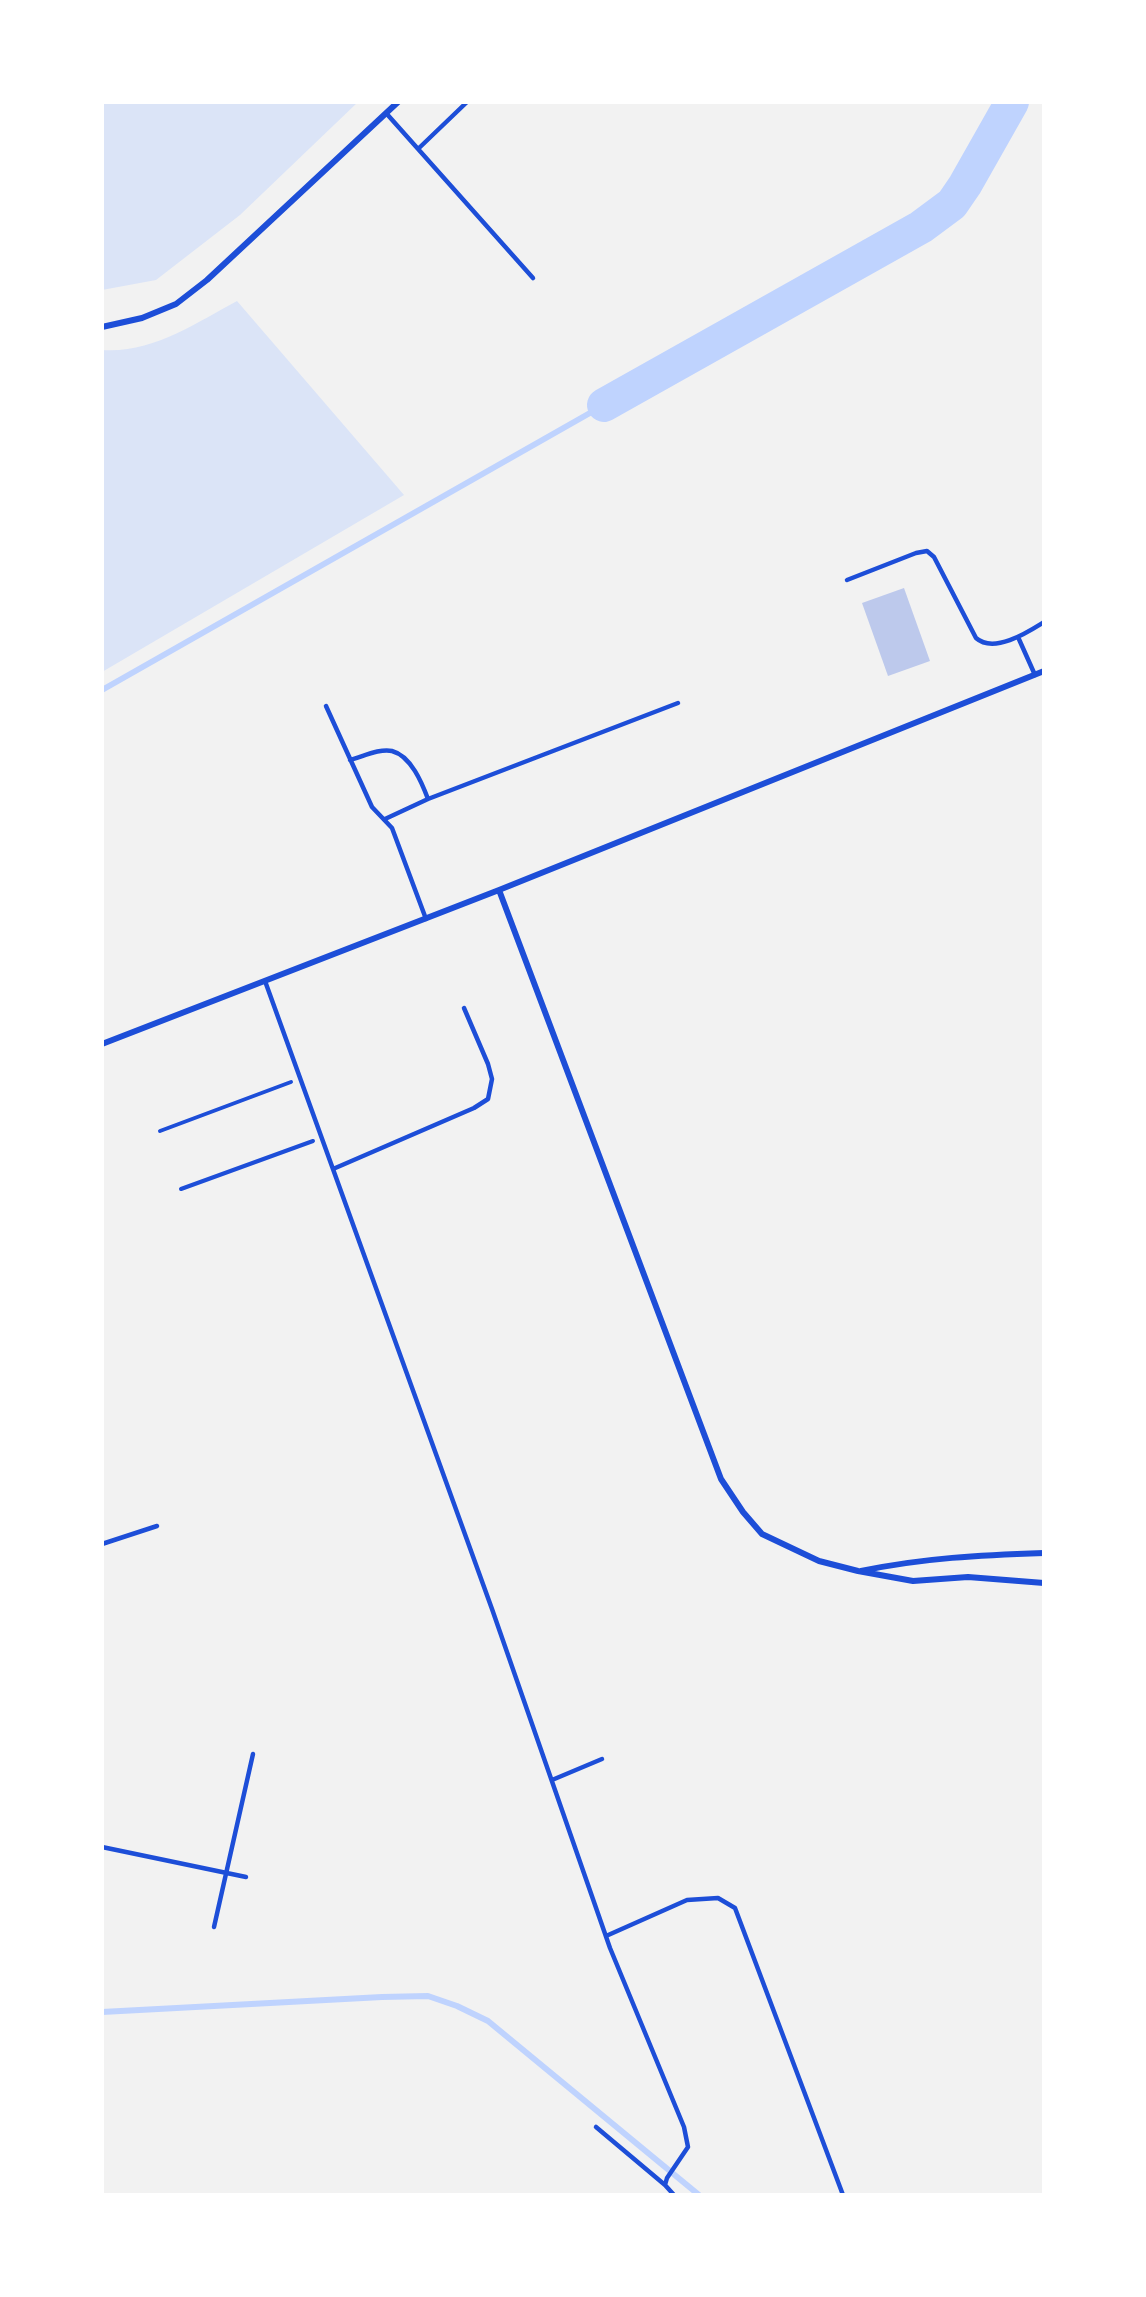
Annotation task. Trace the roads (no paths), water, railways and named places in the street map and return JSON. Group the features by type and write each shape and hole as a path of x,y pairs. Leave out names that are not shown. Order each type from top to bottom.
{"street":[{"path":"102,327 142,318 176,304 207,280 398,102"},
{"path":"102,1044 426,919 1044,671"},
{"path":"499,890 721,1479 743,1512 762,1534 819,1561 858,1571 913,1581 968,1576 1044,1582"},
{"path":"858,1571 905,1562 967,1555 1044,1553"}],"lane":[{"path":"417,149 467,102"},
{"path":"386,113 533,278"},
{"path":"847,580 916,553 927,551 934,556 976,638 980,641 998,642 1018,637 1044,622"},
{"path":"1018,637 1035,675"},
{"path":"385,819 428,799 678,703"},
{"path":"326,706 372,807 392,828 426,919"},
{"path":"350,760 386,751 400,754 423,784 428,799"},
{"path":"265,981 606,1936 684,2127 688,2147 667,2178 665,2185"},
{"path":"333,1169 474,1108 488,1099 492,1079 464,1008"},
{"path":"102,1544 157,1526"},
{"path":"214,1927 253,1754"},
{"path":"552,1780 602,1759"},
{"path":"102,1847 246,1877"},
{"path":"606,1936 687,1900 718,1898 735,1908 843,2195"},
{"path":"596,2127 674,2195"}],"waterway":[{"path":"604,405 921,227 952,204 1012,102"},
{"path":"102,690 604,405"},
{"path":"102,2012 428,1996 457,2006 488,2021 699,2195"}]}
